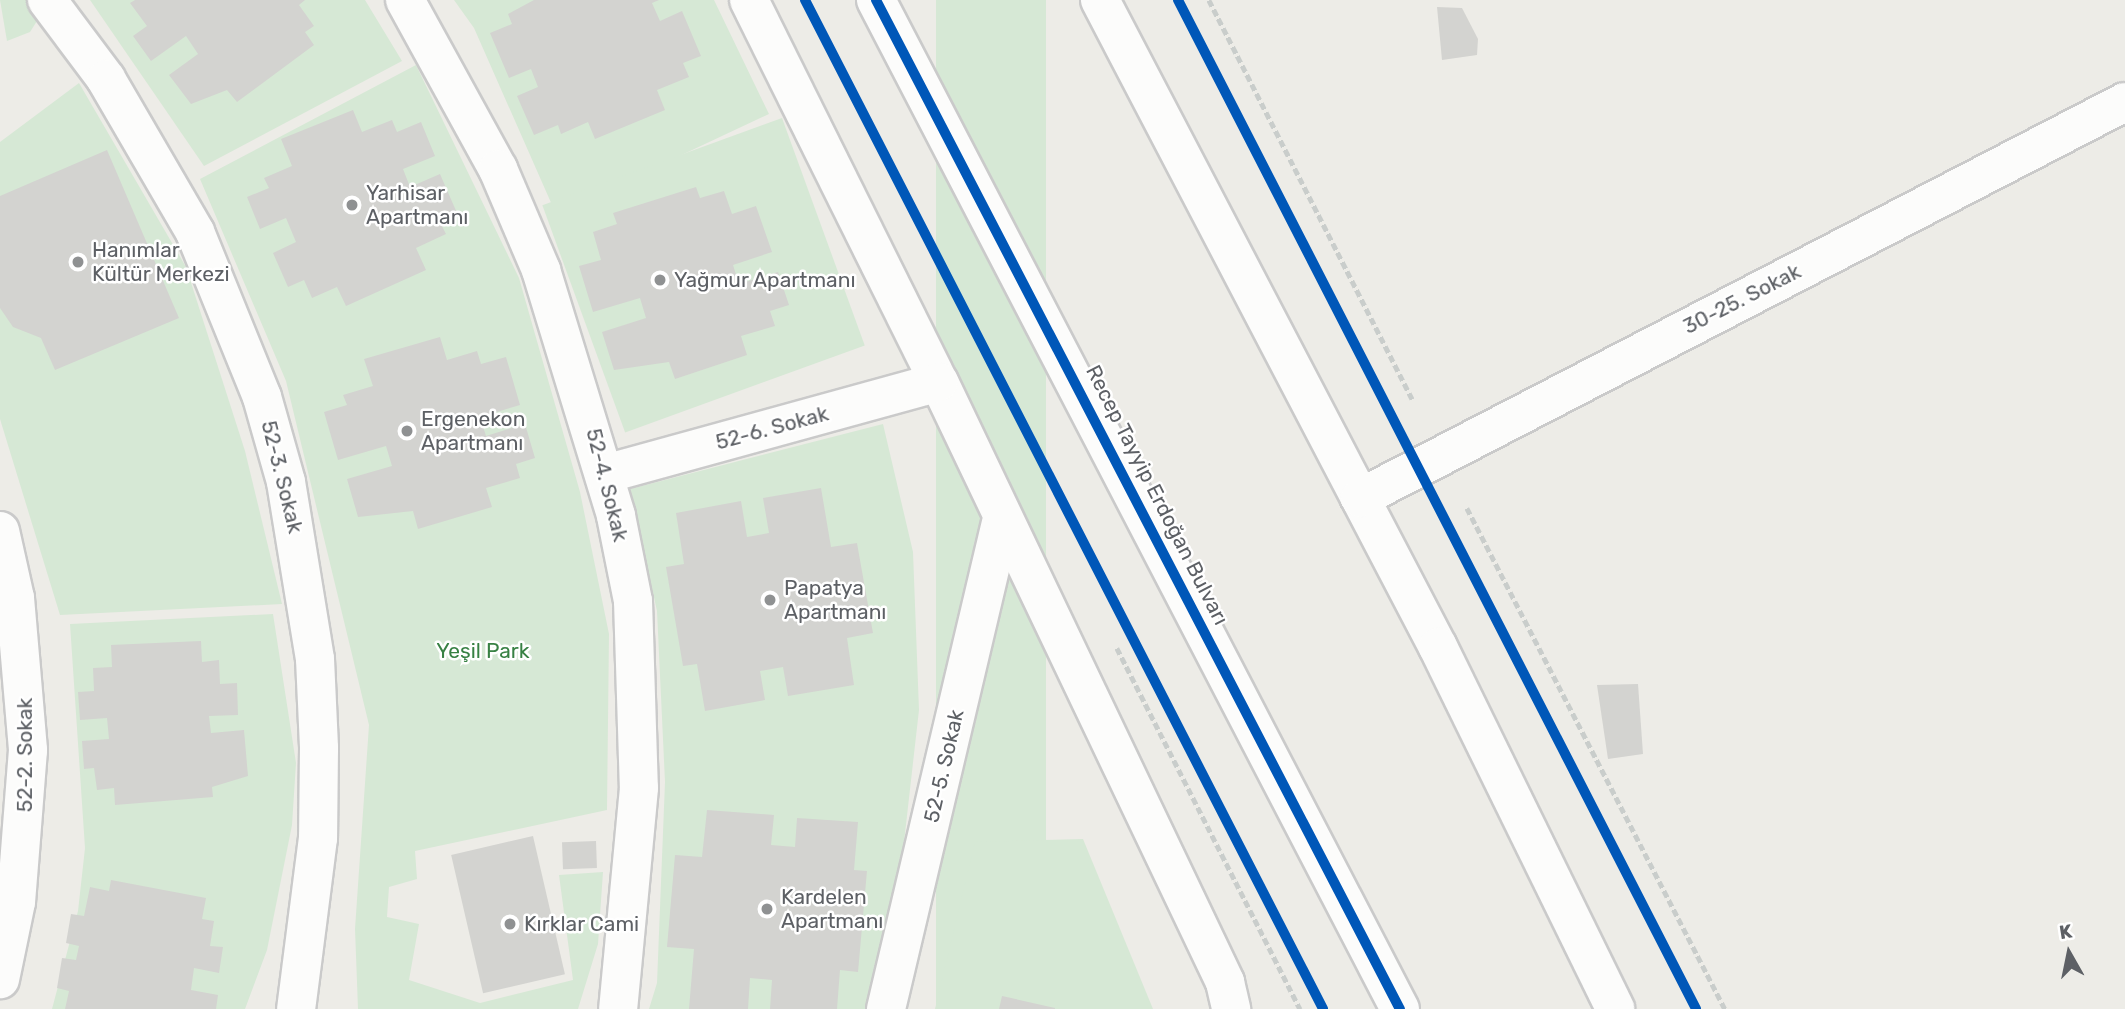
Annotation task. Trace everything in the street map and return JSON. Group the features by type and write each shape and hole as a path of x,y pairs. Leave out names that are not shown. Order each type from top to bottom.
{"street":[{"name":"52-3. Sokak","path":"47,0 106,79 195,232 262,397 286,482 313,646 319,748 316,863 296,1009"},
{"name":"52-4. Sokak","path":"405,0 498,169 541,270 605,474 633,601 639,694 635,881 618,1009"},
{"path":"749,0 939,382 1001,523 1225,982 1231,1009"},
{"name":"Recep Tayyip Erdoğan Bulvarı","path":"876,0 1400,1009"},
{"path":"1100,0 1360,498 1615,1009"},
{"name":"30-25. Sokak","path":"1360,498 2125,102"},
{"name":"52-6. Sokak","path":"605,474 939,382"},
{"name":"52-5. Sokak","path":"886,1009 1001,523"},
{"name":"52-2. Sokak","path":"0,531 17,610 28,750 16,902 0,979"}],"path":[{"path":"1209,0 1412,399"},
{"path":"1467,508 1725,1009"}],"green space":[{"path":"0,0 34,0 44,10 30,32 7,41"},
{"path":"90,0 365,0 402,61 204,166"},
{"path":"454,0 714,0 769,114 556,214 474,28"},
{"path":"936,0 1046,0 1046,1009 936,1009"},
{"name":"Yeşil Park","path":"416,65 519,278 580,492 609,634 607,810 415,851 417,879 389,887 387,917 419,924 409,980 480,1003 573,980 559,875 603,872 598,944 578,1009 358,1009 355,929 369,725 286,381 200,179"},
{"path":"79,83 186,267 245,451 282,604 60,615 0,419 0,142"},
{"path":"782,118 865,345 625,433 542,205"},
{"path":"883,424 913,552 919,710 903,851 869,1009 649,1009 657,983 665,782 657,611 630,489"},
{"path":"273,614 296,763 292,825 267,950 245,1009 52,1009 78,911 85,848 70,624"},
{"path":"1083,839 1153,1009 935,1009 975,842"}],"building":[{"path":"135,0 305,0 299,5 314,26 305,32 314,45 237,102 227,90 191,104 169,75 198,54 186,36 151,61 133,36 147,26 130,3"},
{"path":"534,0 659,0 652,3 660,21 682,11 701,56 683,63 689,77 657,90 665,110 595,139 588,122 561,134 558,125 534,135 517,96 538,87 531,69 509,78 490,33 512,24 508,14"},
{"path":"1437,7 1462,8 1478,39 1477,55 1442,60"},
{"name":"Yarhisar Apartmanı","path":"353,110 362,132 392,120 397,132 421,122 435,156 403,169 410,187 440,174 457,213 439,220 446,234 416,248 426,270 346,306 337,287 312,298 304,280 288,287 273,253 296,242 286,218 260,229 247,197 269,188 264,178 292,166 281,139"},
{"name":"Hanımlar Kültür Merkezi","path":"107,150 179,318 55,370 41,338 13,327 0,308 0,196"},
{"name":"Yağmur Apartmanı","path":"696,187 700,198 724,191 732,214 756,206 772,252 733,265 739,284 778,272 789,305 770,311 775,326 741,336 747,355 675,379 669,362 614,370 602,332 646,318 640,298 593,312 579,266 601,260 593,232 617,224 613,213"},
{"name":"Ergenekon Apartmanı","path":"440,337 447,360 477,351 481,364 506,357 520,405 480,417 486,436 525,424 535,458 516,464 520,478 486,488 492,507 418,529 413,511 358,517 347,479 392,466 386,446 338,460 324,412 347,405 343,395 373,386 364,359"},
{"name":"Papatya Apartmanı","path":"821,488 831,547 857,543 873,633 847,638 854,685 788,696 783,667 760,671 765,700 705,711 697,664 683,666 666,567 684,564 676,513 741,501 747,537 769,533 763,498"},
{"path":"201,641 202,662 219,660 220,684 237,683 238,715 209,716 211,733 244,730 248,776 212,787 213,797 115,805 114,788 97,790 94,768 84,769 82,741 109,739 107,718 80,720 78,692 94,691 93,668 112,667 111,645"},
{"path":"1638,684 1643,754 1608,759 1597,685"},
{"name":"Kardelen Apartmanı","path":"707,810 774,815 771,845 795,847 797,818 858,822 854,870 867,871 858,972 840,970 837,1009 770,1009 772,980 750,978 748,1009 689,1009 694,949 667,947 675,855 702,857"},
{"name":"Kırklar Cami","path":"533,836 565,974 483,993 451,855"},
{"path":"596,841 597,868 563,869 562,842"},
{"path":"111,880 206,898 202,919 214,921 210,946 223,947 219,973 194,968 191,990 218,995 216,1009 65,1009 69,991 57,988 62,958 76,960 79,946 66,943 71,914 84,916 90,887 109,891"},
{"path":"1002,996 1055,1008 1055,1009 999,1009"}],"cycle path":[{"path":"805,0 1323,1009"},
{"path":"876,0 1400,1009"},
{"path":"1178,0 1696,1009"}],"place":[{"name":"Yarhisar Apartmanı","path":"352,205"},
{"name":"Hanımlar Kültür Merkezi","path":"78,262"},
{"name":"Yağmur Apartmanı","path":"660,280"},
{"name":"Ergenekon Apartmanı","path":"407,431"},
{"name":"Papatya Apartmanı","path":"770,600"},
{"name":"Kardelen Apartmanı","path":"767,909"},
{"name":"Kırklar Cami","path":"510,924"}]}
